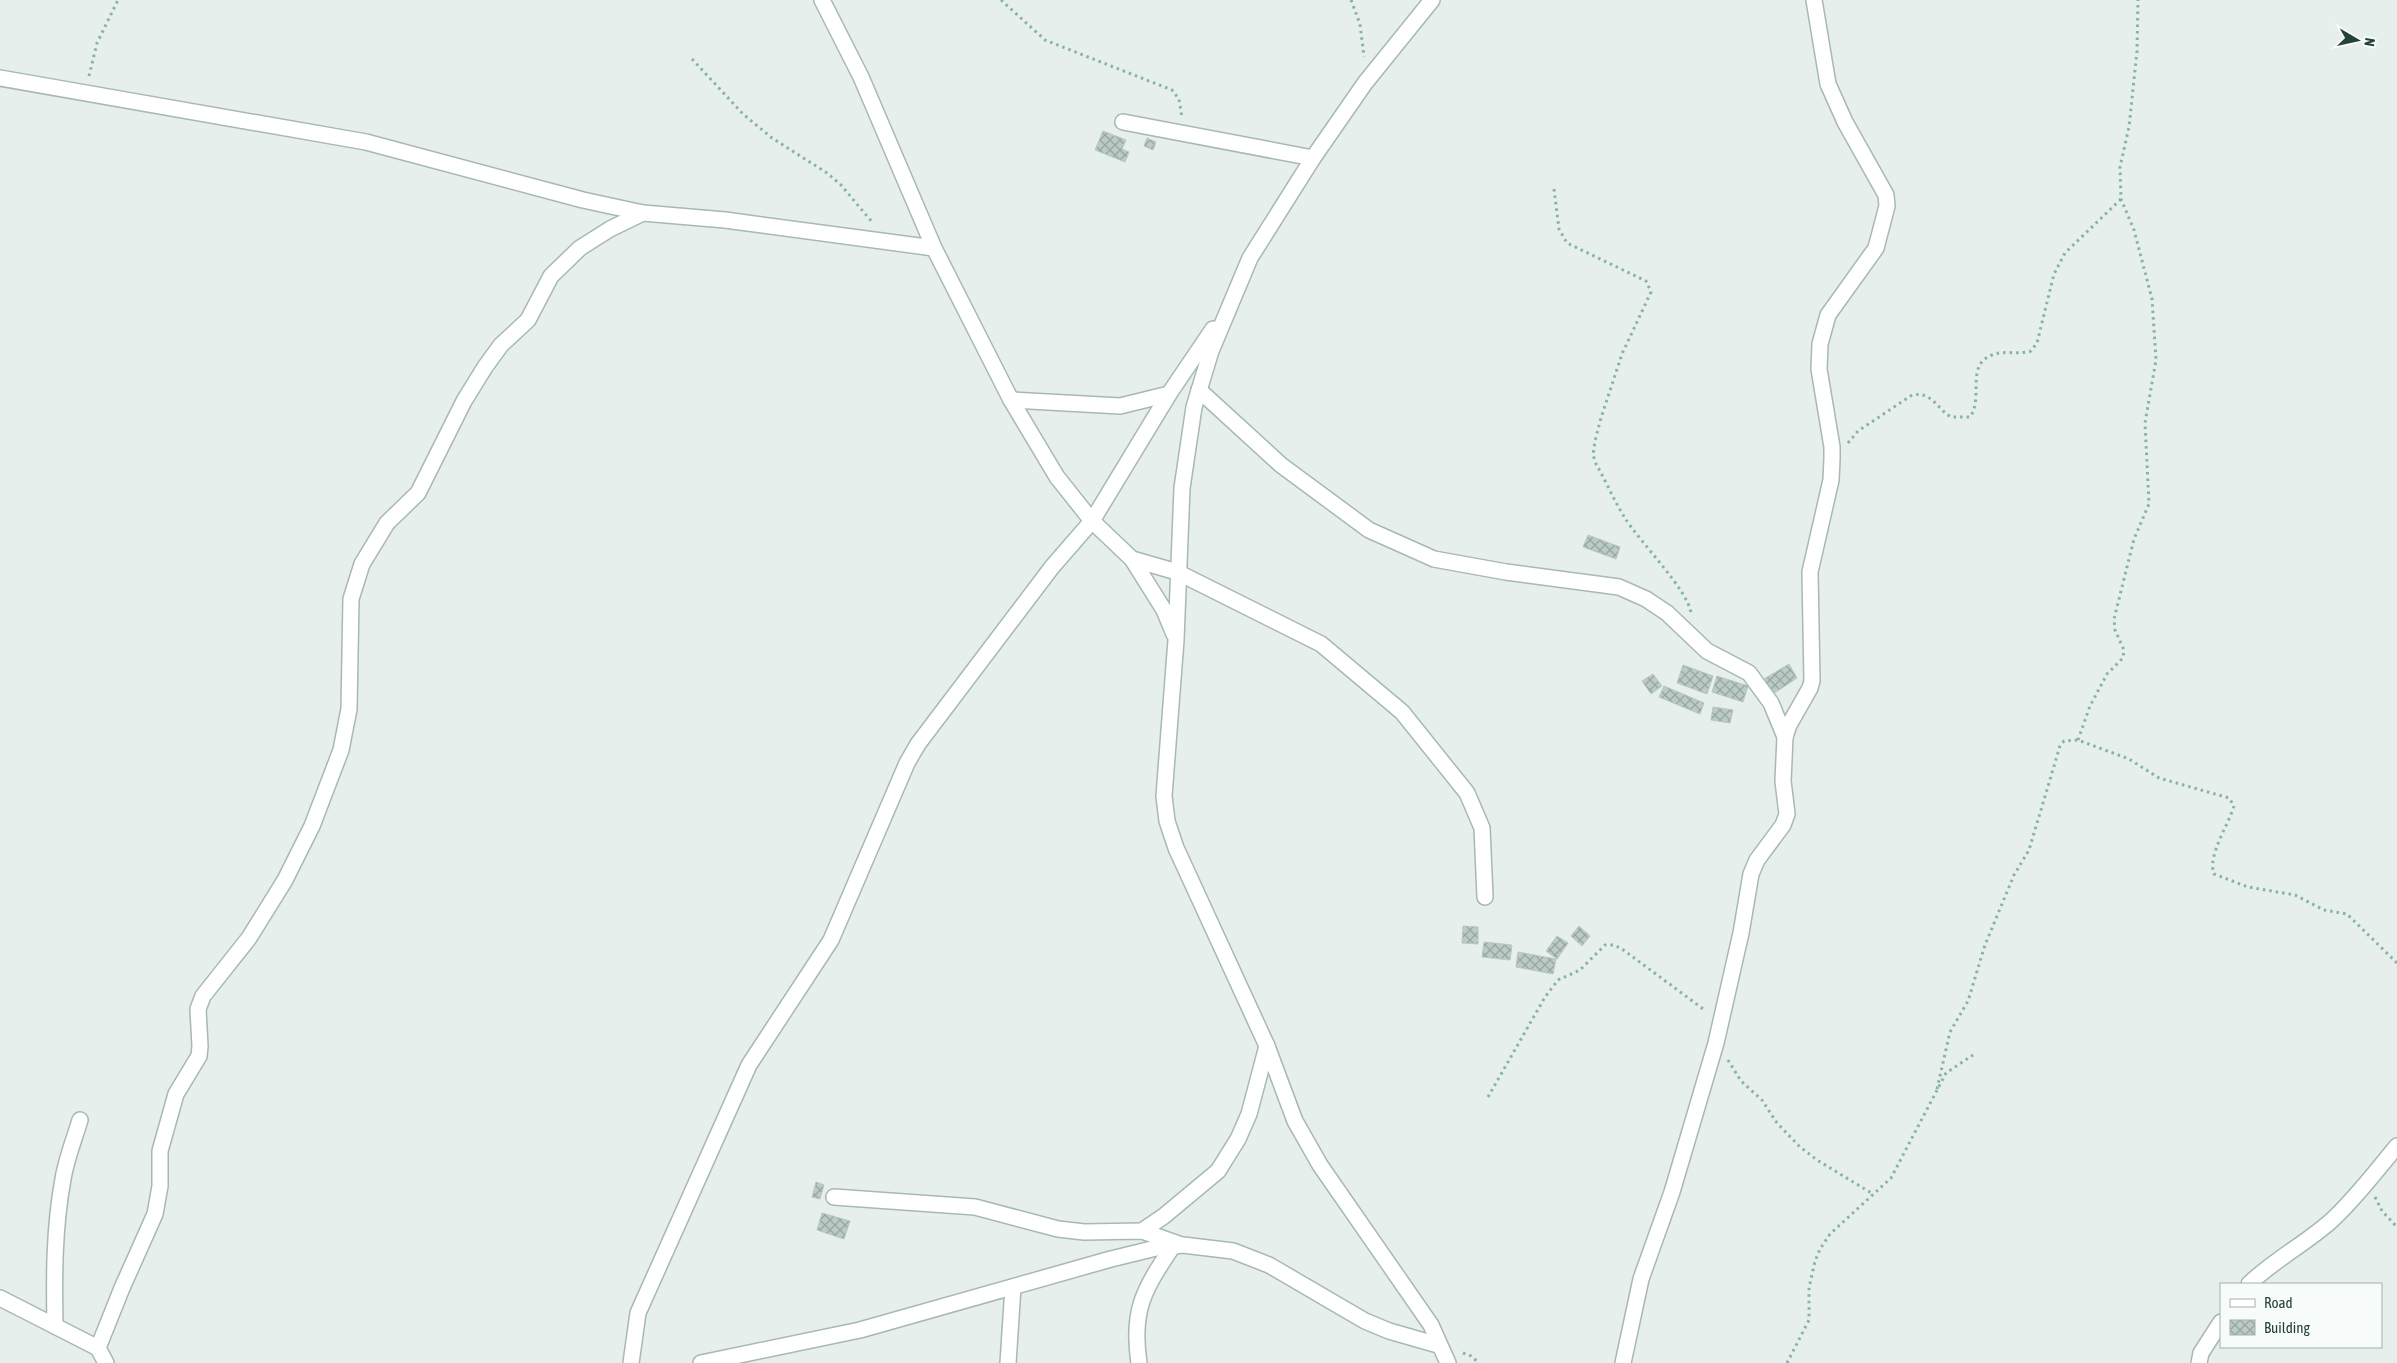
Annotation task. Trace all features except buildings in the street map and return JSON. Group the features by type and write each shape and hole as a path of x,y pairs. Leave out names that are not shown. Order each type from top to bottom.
{"street":[{"path":"822,0 861,77 934,248 1011,400 1057,477 1092,521 1132,559 1164,610 1176,640"},
{"path":"1432,0 1365,83 1313,158 1250,258 1226,310 1199,390 1194,407 1182,488 1176,640 1164,796 1167,821 1176,848 1267,1046 1295,1121 1316,1158 1431,1325 1438,1345 1448,1363"},
{"path":"1623,1363 1640,1279 1672,1192 1717,1036 1741,933 1751,874 1756,860 1783,825 1787,814 1783,781 1785,737 1812,680 1810,572 1831,480 1832,447 1819,369 1821,336 1828,315 1876,248 1881,237 1888,200 1845,122 1828,84 1814,0"},
{"path":"0,78 366,142 583,200 643,213 724,220 934,248"},
{"path":"1123,122 1313,158"},
{"path":"98,1348 155,1214 159,1199 161,1143 176,1094 199,1056 198,1009 203,996 248,938 285,880 312,826 341,750 349,709 350,609 362,564 387,523 418,493 464,401 501,345 528,320 551,276 580,248 610,229 643,213"},
{"path":"631,1363 638,1313 749,1065 831,940 907,763 918,744 1052,567 1092,521 1169,394 1226,310"},
{"path":"1199,390 1281,465 1369,530 1434,559 1506,572 1619,587 1631,591 1668,613 1686,633 1707,650 1749,673 1771,704 1785,737"},
{"path":"1011,400 1120,406 1169,394"},
{"path":"1132,559 1178,572 1321,644 1402,712 1468,793 1482,828 1485,897"},
{"path":"1142,1231 1164,1216 1218,1171 1238,1139 1249,1114 1267,1046"},
{"path":"55,1325 53,1256 63,1178 80,1120"},
{"path":"2250,1283 2264,1270 2331,1221 2368,1183 2397,1146"},
{"path":"834,1197 976,1207 1069,1231 1142,1231 1178,1246"},
{"path":"701,1363 860,1330 1120,1257 1178,1246 1233,1251 1269,1265 1365,1321 1389,1331 1438,1345"},
{"path":"1139,1363 1136,1343 1138,1316 1146,1286 1178,1246"},
{"path":"1008,1363 1013,1287"},
{"path":"0,1298 98,1348 106,1363"},
{"path":"2198,1363 2201,1353 2220,1324"}],"path":[{"path":"85,94 97,43 118,0"},
{"path":"1001,0 1037,35 1045,40 1172,90 1178,100 1184,133"},
{"path":"1351,0 1360,24 1365,83"},
{"path":"2078,740 2090,706 2106,674 2124,658 2124,650 2115,630 2116,606 2134,539 2149,504 2145,423 2154,381 2156,337 2152,300 2134,230 2121,199 2120,167 2129,126 2137,51 2138,0"},
{"path":"692,59 743,114 772,138 826,173 840,185 889,242"},
{"path":"1554,189 1560,228 1567,243 1646,281 1651,292 1622,354 1601,418 1594,455 1596,464 1625,518 1690,606 1691,616 1686,633"},
{"path":"1845,450 1858,431 1912,395 1928,396 1951,417 1970,417 1975,407 1977,370 1981,361 1993,354 2031,351 2037,343 2054,274 2065,252 2121,199"},
{"path":"1937,1089 1950,1032 1968,1001 1988,937 2014,875 2029,850 2060,746 2064,741 2078,740 2129,759 2159,778 2229,798 2234,806 2218,843 2212,869 2214,874 2248,887 2295,895 2324,910 2347,914 2397,963"},
{"path":"1488,1097 1545,997 1558,980 1580,970 1604,944 1614,945 1705,1010 1741,1081 1762,1100 1777,1123 1799,1146 1817,1160 1873,1194"},
{"path":"1787,1363 1809,1320 1809,1288 1814,1261 1820,1249 1830,1234 1856,1213 1891,1178 1946,1074 1973,1055"},
{"path":"2368,1183 2382,1211 2397,1227"}]}
